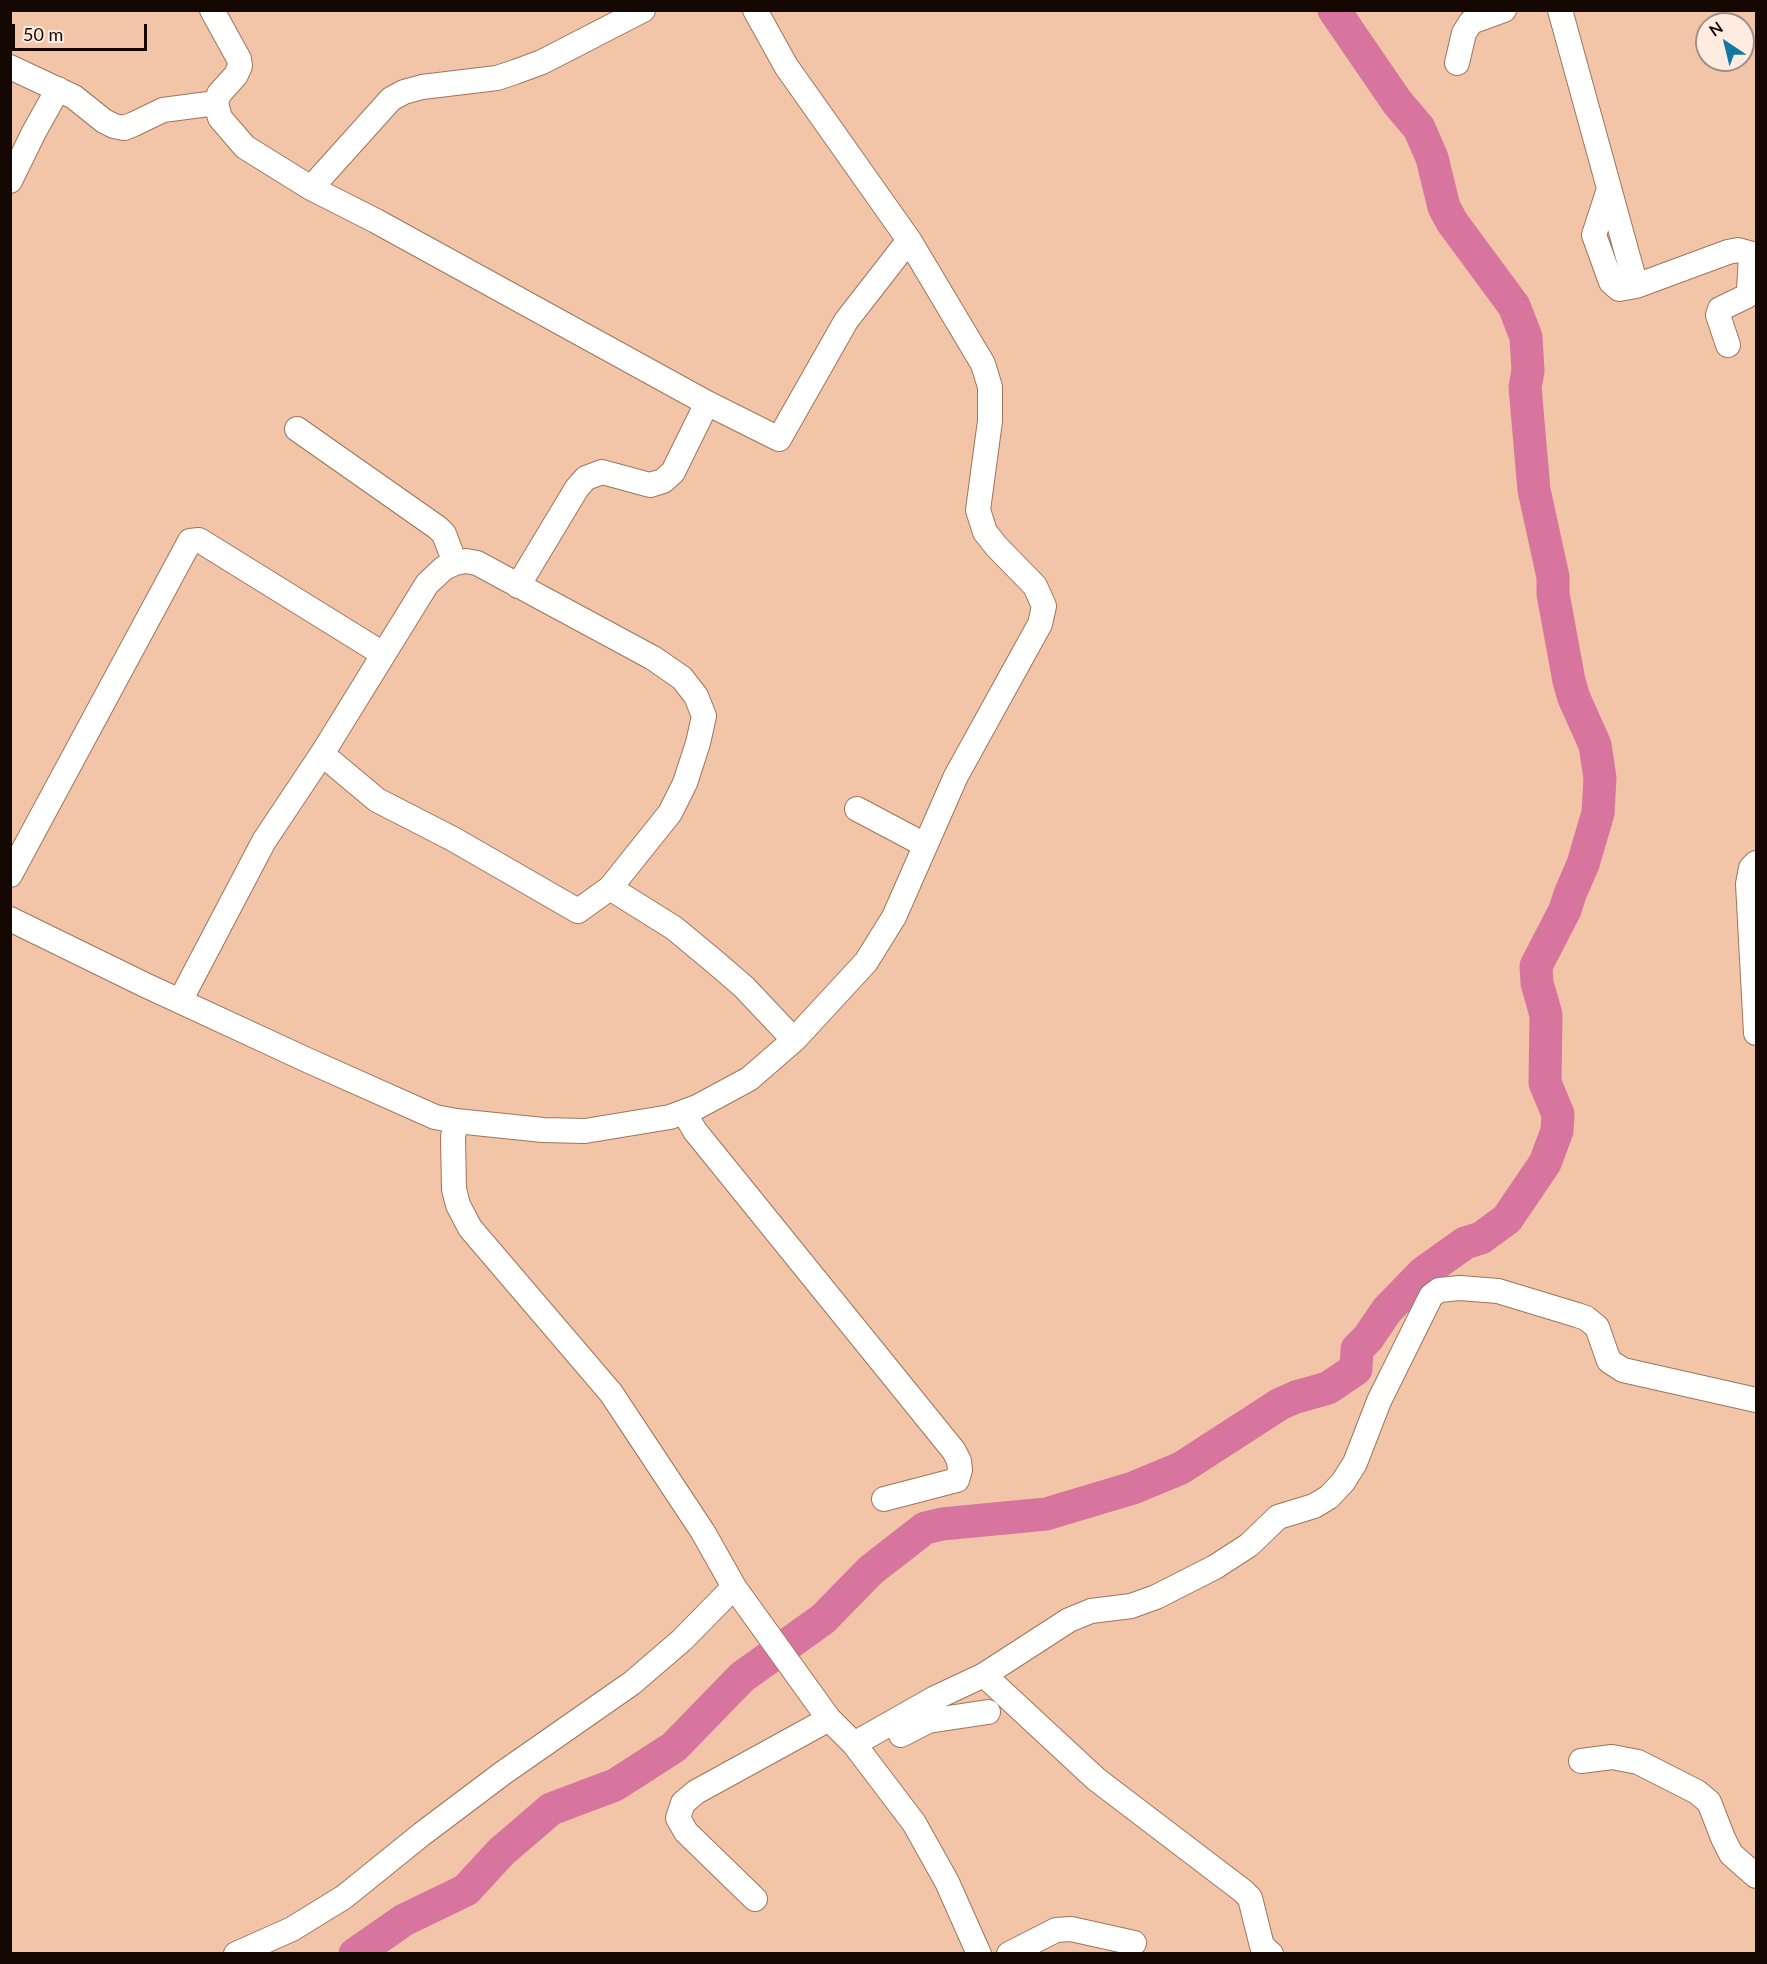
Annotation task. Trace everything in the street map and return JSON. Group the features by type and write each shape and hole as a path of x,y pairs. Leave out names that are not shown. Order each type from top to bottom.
{"street":[{"path":"212,10 239,59 240,66 236,75 219,94 216,103 220,118 245,147 311,188 376,221 706,403 779,439 846,321 909,240"},
{"path":"311,188 391,99 404,92 422,87 497,78 515,72 542,62 642,10"},
{"path":"10,919 180,1001 435,1117 543,1130 585,1131 649,1121 684,1112 721,1096 749,1079 794,1040 866,962 894,917 956,776 1040,624 1044,606 1035,586 985,532 978,510 990,421 988,375 983,364 909,240 786,66 754,10"},
{"path":"1457,63 1464,33 1471,22 1504,10"},
{"path":"1560,10 1636,286 1728,252 1738,250 1754,254 1747,296 1720,309 1718,315 1728,345"},
{"path":"10,67 74,97 104,121 124,128 163,110 216,103"},
{"path":"10,181 58,89"},
{"path":"518,586 586,478 602,472 651,485 663,482 673,471 706,403"},
{"path":"297,429 438,528 444,534 455,563"},
{"path":"10,875 190,541 199,540 383,654"},
{"path":"180,1001 264,841 322,754 427,584 444,568 466,561 477,563 653,658 682,678 696,696 704,716 686,783 670,813 610,888 579,911 453,839 377,800 322,754"},
{"path":"857,809 925,845"},
{"path":"1756,863 1751,868 1748,884 1756,1033"},
{"path":"610,888 682,935 744,987 794,1040"},
{"path":"684,1112 695,1131 960,1461 957,1480 884,1499"},
{"path":"456,1121 453,1137 454,1189 458,1205 470,1228 611,1393 703,1532 734,1587 829,1719 859,1750 914,1823 947,1881 979,1953"},
{"path":"859,1750 935,1698 984,1675 1069,1620 1091,1611 1131,1606 1156,1598 1215,1567 1240,1550 1278,1517 1314,1506 1329,1497 1343,1482 1355,1463 1379,1401 1431,1296 1439,1290 1460,1288 1498,1291 1586,1318 1597,1327 1609,1361 1623,1370 1756,1400"},
{"path":"236,1953 292,1929 344,1897 502,1773 632,1683 682,1640 734,1587"},
{"path":"984,1675 1096,1779 1244,1891 1250,1898 1262,1946 1271,1953"},
{"path":"859,1750 921,1724 988,1712"},
{"path":"755,1899 686,1832 678,1818 683,1803 696,1792 829,1719"},
{"path":"1581,1761 1612,1757 1638,1762 1697,1792 1709,1802 1731,1854 1756,1876"},
{"path":"1009,1953 1056,1930 1071,1929 1134,1943"}],"waterway":[{"path":"355,1954 404,1920 466,1890 501,1852 551,1809 615,1785 674,1747 742,1677 823,1619 871,1570 925,1528 942,1524 1046,1514 1133,1488 1181,1468 1280,1404 1328,1388 1356,1369 1357,1349 1368,1338 1387,1310 1423,1273 1465,1243 1481,1238 1507,1219 1545,1163 1557,1131 1558,1114 1545,1083 1546,1015 1537,983 1536,966 1565,910 1583,864 1598,813 1600,778 1595,745 1569,681 1553,594 1553,577 1534,490 1525,387 1528,371 1526,337 1514,306 1452,222 1444,207 1432,158 1419,128 1397,102 1334,10"}]}
